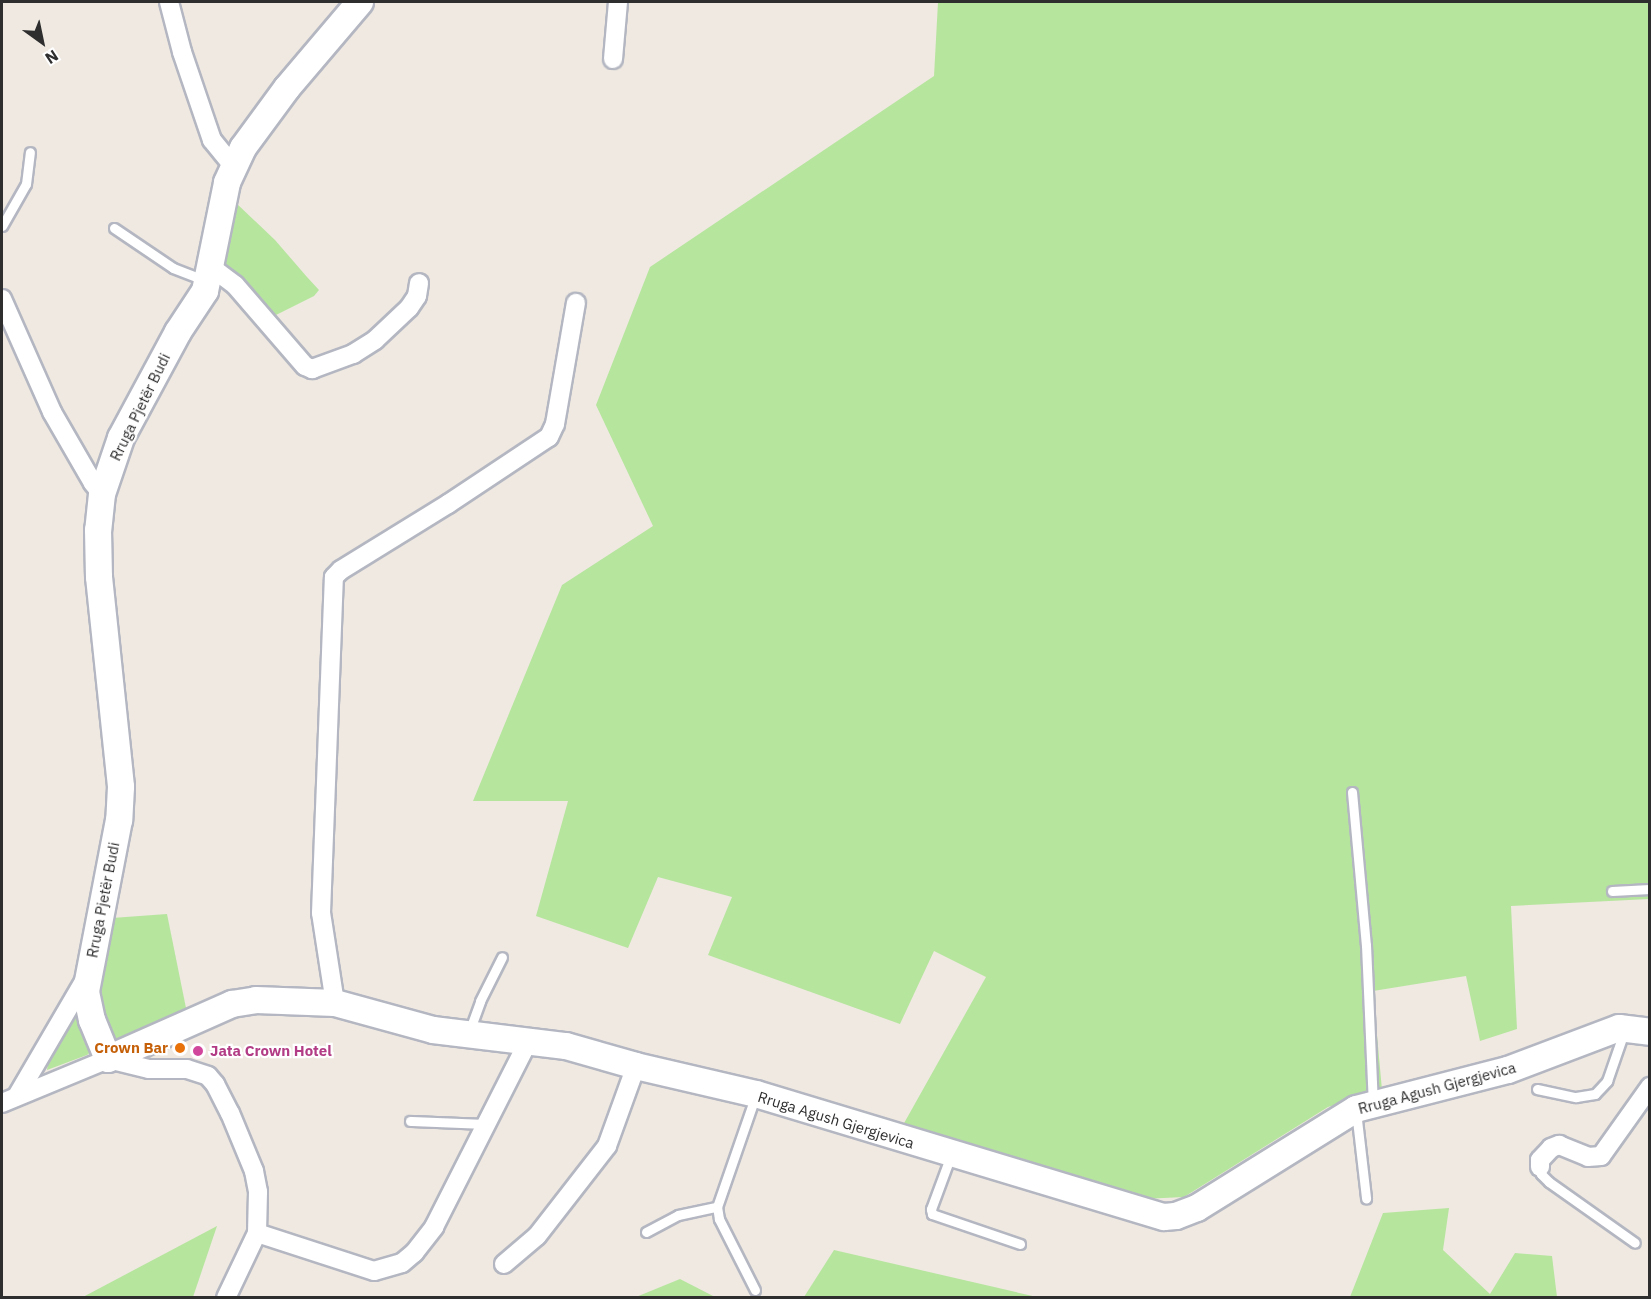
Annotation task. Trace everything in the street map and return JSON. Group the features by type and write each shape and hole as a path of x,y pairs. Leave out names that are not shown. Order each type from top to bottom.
{"main road":[{"name":"Rruga Pjetër Budi","path":"108,1059 88,1006 86,992 119,820 121,787 100,586 98,530 102,494 121,438 210,274 222,201 234,167 269,112 360,2"},
{"name":"Rruga Agush Gjergjevica","path":"108,1059 216,1010 239,1003 256,1000 335,1003 433,1030 566,1046 636,1066 756,1094 1151,1215 1176,1216 1197,1208 1364,1106 1508,1070 1637,1030"}],"street":[{"path":"169,2 182,52 212,140 234,167"},
{"path":"614,59 618,2"},
{"path":"210,274 235,285 305,366 312,369 353,354 388,330 417,296 419,283"},
{"path":"2,299 52,412 89,477 102,494"},
{"path":"335,1003 321,913 334,577 549,436 555,424 576,303"},
{"name":"Rruga Pjetër Budi","path":"9,1099 89,972"},
{"path":"257,1233 374,1271 402,1263 414,1253 434,1227 529,1040"},
{"path":"108,1059 149,1069 198,1071 214,1084 230,1113 257,1182 257,1233 226,1298"},
{"name":"Rruga Agush Gjergjevica","path":"9,1099 108,1059"},
{"path":"504,1264 537,1236 608,1146 636,1066"},
{"path":"1540,1167 1540,1160 1551,1148 1559,1145 1588,1157 1601,1156 1650,1087"}],"lane":[{"path":"2,226 26,184 30,152"},
{"path":"114,228 173,268 210,274"},
{"path":"1352,792 1366,945 1364,1106 1366,1198"},
{"path":"1612,891 1650,889"},
{"path":"468,1035 480,1001 502,957"},
{"path":"1537,1089 1576,1097 1595,1094 1607,1081 1623,1041 1637,1030"},
{"path":"755,1290 719,1219 717,1207 756,1094"},
{"path":"410,1120 487,1124"},
{"path":"951,1155 931,1209 932,1214 1020,1244"},
{"path":"1540,1167 1541,1174 1549,1182 1635,1243"},
{"path":"646,1232 678,1215 717,1207"}],"green space":[{"path":"938,2 1649,2 1649,899 1511,906 1517,1029 1480,1041 1466,976 1373,991 1382,1090 1328,1107 1184,1197 1143,1199 903,1125 986,977 934,951 900,1024 708,955 732,897 658,877 628,948 536,916 568,801 473,801 562,585 653,526 596,405 650,267 934,76"},
{"path":"235,202 275,240 319,290 314,296 272,317 224,262"},
{"path":"167,914 187,1013 118,1043 114,1040 99,1002 112,918"},
{"path":"78,1011 92,1051 47,1070 49,1056"},
{"path":"1449,1208 1443,1250 1490,1294 1515,1253 1552,1256 1557,1297 1350,1297 1383,1213"},
{"path":"217,1226 193,1297 83,1297"},
{"path":"834,1250 1037,1297 804,1297"},
{"path":"680,1279 715,1297 636,1297"}],"place":[{"name":"Crown Bar","path":"180,1048"},
{"name":"Jata Crown Hotel","path":"198,1051"}]}
